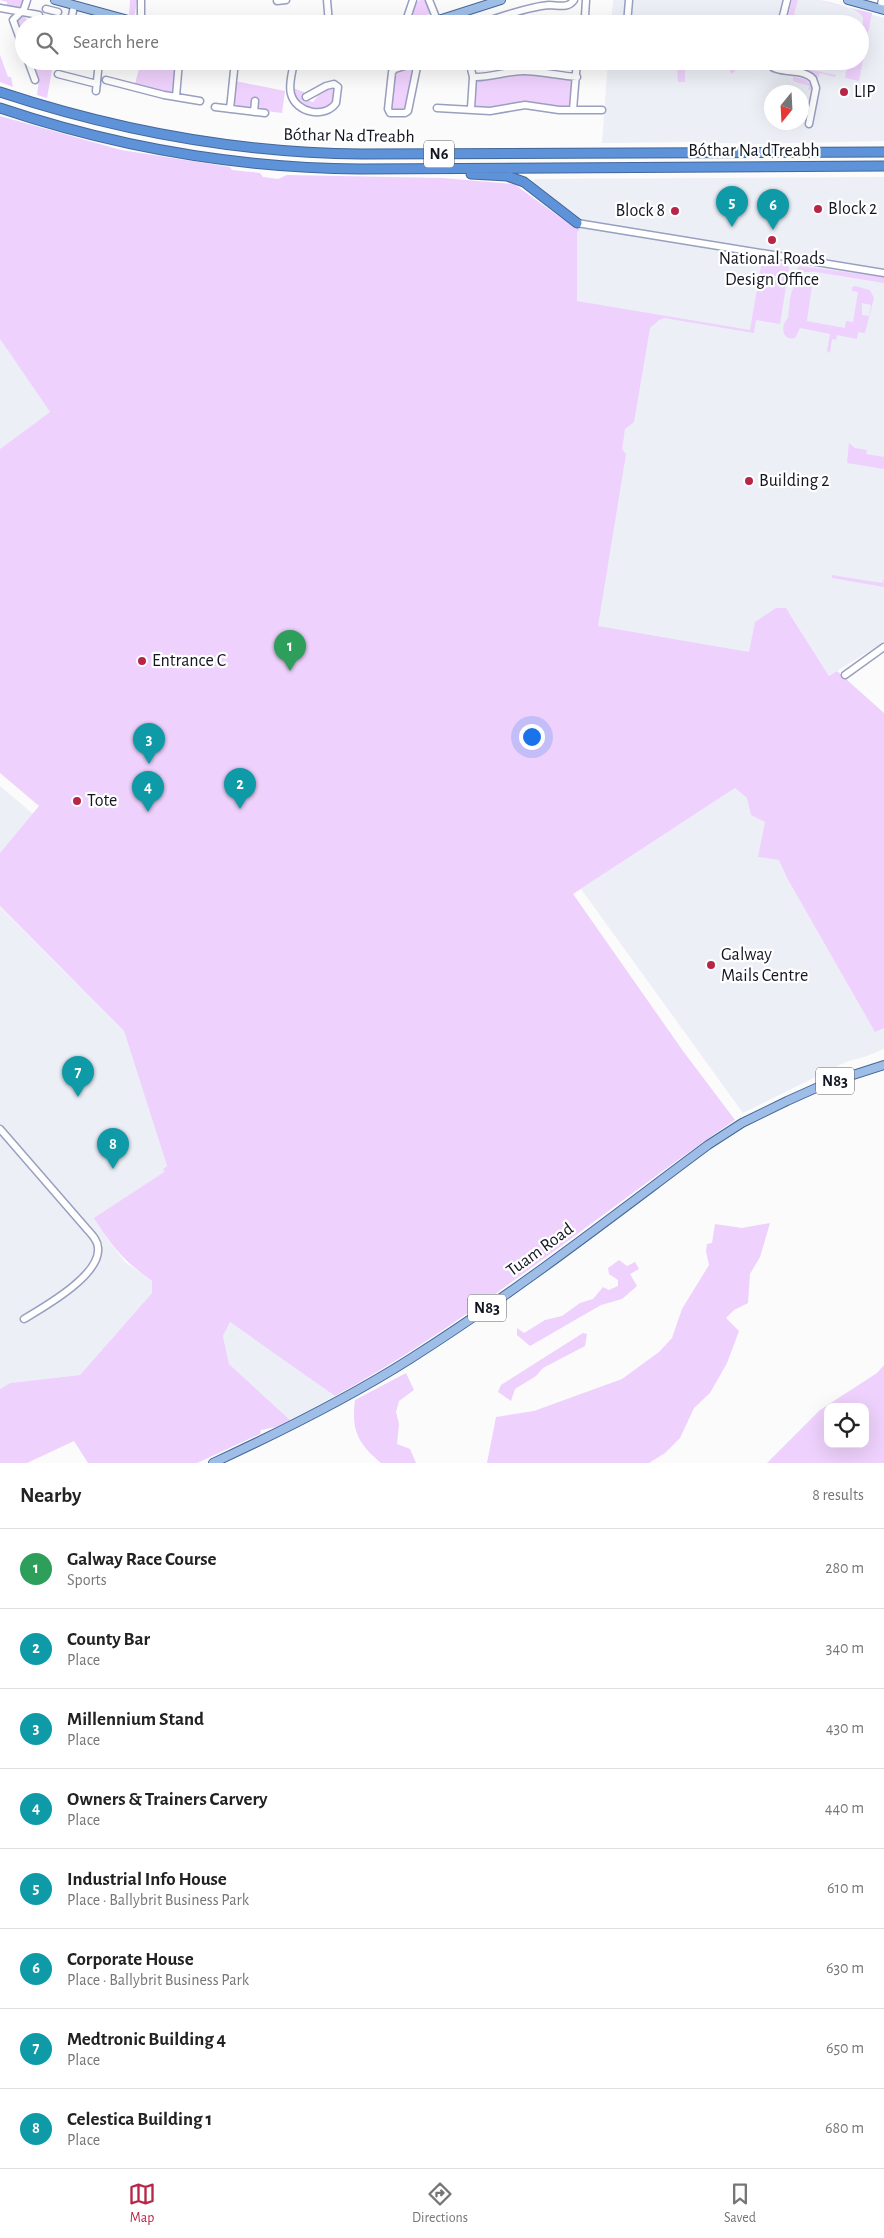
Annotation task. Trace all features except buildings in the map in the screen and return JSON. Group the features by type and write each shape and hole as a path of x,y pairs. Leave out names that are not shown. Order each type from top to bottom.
{"highway":[{"name":"Bóthar Na dTreabh","path":"0,92 68,114 129,129 188,140 266,150 362,154 884,152"},
{"name":"Bóthar Na dTreabh","path":"0,108 98,137 159,150 226,160 329,168 884,166"},
{"name":"N6","path":"811,152 884,146"},
{"path":"436,168 457,174 517,178 532,187 577,223"}],"main road":[{"path":"55,0 108,15"},
{"path":"458,15 502,0"},
{"path":"848,0 882,10"},
{"name":"Tuam Road","path":"213,1463 311,1416 409,1360 494,1303 708,1145 742,1123 825,1084 884,1065"}],"street":[{"path":"18,15 27,0"},
{"path":"52,10 55,0"},
{"path":"141,0 142,15"},
{"path":"277,1 286,0"},
{"path":"327,0 328,15"},
{"path":"408,15 413,0"},
{"path":"429,0 437,15"},
{"path":"628,15 630,0"},
{"path":"783,15 787,0"},
{"path":"882,0 882,10"},
{"path":"510,15 539,7 566,6 573,1 586,1 585,15"},
{"path":"72,15 74,6"},
{"path":"0,8 38,15"},
{"path":"31,70 35,80"},
{"path":"58,74 96,88 98,70"},
{"path":"176,97 178,70"},
{"path":"230,109 234,70"},
{"path":"293,70 290,92 294,101 301,107 314,112 330,109 336,103 338,87 334,84 329,84 306,97"},
{"path":"397,70 392,72 388,109 390,113 405,114 408,111 417,70"},
{"path":"471,70 473,77 471,108"},
{"path":"573,110 577,70"},
{"path":"782,70 807,75 813,79 816,88 809,124"},
{"path":"473,77 487,77 523,71 557,76 577,76"},
{"path":"106,80 200,102"},
{"path":"254,112 255,101"},
{"path":"437,108 471,108 490,111 525,105 559,110 602,110"},
{"path":"215,106 265,113"},
{"path":"577,223 884,273"},
{"path":"845,675 884,647"},
{"path":"0,1129 86,1228 98,1245 97,1259 92,1268 67,1290 24,1319"}],"shaded area":[{"path":"0,0 24,0 23,6 19,8 7,6 7,2"},
{"path":"130,0 137,0 135,14 129,15"},
{"path":"420,0 427,0 430,14 412,15 414,4"},
{"path":"613,0 821,0 884,18 884,141 755,144 695,142 602,143 607,70 869,70 869,15 612,15"},
{"path":"792,0 798,0 794,15 788,15"},
{"path":"848,7 872,13 869,29 869,15 862,15"},
{"path":"0,55 8,77 11,77 13,87 0,82"},
{"path":"35,70 52,70 47,98 37,95 39,80"},
{"path":"139,70 175,70 173,91 168,93 135,84"},
{"path":"402,70 414,71 406,110 392,111 391,109 395,72"},
{"path":"677,70 685,70 685,82 678,82"},
{"path":"799,70 811,70 836,75 835,77 820,73 817,79 810,72"},
{"path":"846,70 861,70 859,81 845,78"},
{"path":"531,74 571,80 571,105 565,108 533,103 514,103 489,108 475,106 475,83 479,80"},
{"path":"793,77 808,81 811,90 809,90 809,85 793,81"},
{"path":"235,81 285,91 282,113 259,110 257,108 257,100 252,100 249,108 236,106 234,102"},
{"path":"331,87 335,89 333,103 321,110 314,110 302,104 294,94 293,88 304,92 306,100 313,102 322,91"},
{"path":"0,116 121,150 230,167 232,170 260,173 263,177 278,179 287,175 442,178 514,184 561,218 580,229 577,233 577,301 750,330 762,260 783,263 789,267 780,324 756,320 754,333 664,318 650,328 634,422 625,429 622,449 626,454 598,626 749,652 755,622 776,608 786,608 829,676 837,671 884,713 884,1028 875,1032 787,878 779,860 758,857 765,822 751,815 747,798 735,788 573,894 683,1051 735,1120 439,1333 335,1396 230,1322 223,1336 229,1364 290,1420 276,1427 261,1430 260,1434 197,1463 88,1463 74,1441 27,1463 0,1463 0,1389 10,1383 80,1375 152,1293 152,1281 133,1267 119,1253 94,1218 164,1172 163,1169 167,1166 124,1031 0,906 0,853 39,806 0,773 0,449 50,412 0,339"},
{"path":"884,177 884,642 829,676 789,612 774,659 571,729 577,233 580,229 561,218 525,190 534,179"},
{"path":"800,266 884,277 884,283 816,272 799,272 797,269"},
{"path":"809,279 815,281 812,286 807,321 845,328 846,321 853,322 858,292 852,291 852,287 870,290 874,298 865,333 858,332 857,339 837,335 836,340 832,339 830,353 827,351 830,334 800,328 795,338 787,337 783,329 788,318 791,293 793,288 802,281","holes":["862,303 871,305 869,316 862,315"]},
{"path":"0,339 50,412 0,449"},
{"path":"849,443 855,448 867,450 866,454 884,457 884,469 847,463"},
{"path":"832,575 882,583 883,579 884,587 832,578"},
{"path":"0,786 33,814 0,853"},
{"path":"735,788 747,798 765,821 787,878 875,1031 884,1028 884,1049 846,1062 743,1113 581,889"},
{"path":"0,907 124,1031 167,1166 163,1169 164,1172 95,1218 108,1240 125,1262 152,1281 152,1293 80,1375 10,1383 0,1389"},
{"path":"770,1223 760,1257 750,1274 748,1303 734,1310 726,1318 739,1331 727,1363 710,1393 694,1408 680,1438 665,1453 649,1463 487,1463 496,1417 534,1411 622,1379 659,1352 672,1338 682,1309 709,1265 706,1251 707,1244 712,1243 715,1224 742,1228"},
{"path":"619,1260 627,1266 635,1262 639,1269 630,1274 637,1286 622,1299 601,1305 530,1346 517,1335 517,1328 524,1333 545,1320 562,1316 580,1303 593,1299 603,1287 609,1290 618,1286 618,1280 609,1274 608,1268"},
{"path":"230,1322 335,1396 290,1420 229,1364 223,1336"},
{"path":"583,1333 587,1334 585,1346 543,1368 536,1376 515,1389 511,1401 498,1392 501,1385"},
{"path":"884,1365 884,1463 767,1463 824,1407 824,1448 869,1448 869,1403 831,1403 877,1373"},
{"path":"406,1373 414,1390 399,1401 396,1412 399,1424 397,1444 410,1449 416,1463 381,1463 367,1449 358,1436 354,1420 355,1400"}],"place":[{"name":"LIP","path":"844,92"},
{"name":"Block 2","path":"818,209"},
{"name":"Block 8","path":"675,211"},
{"name":"Industrial Info House","path":"732,227"},
{"name":"Corporate House","path":"773,230"},
{"name":"National Roads Design Office","path":"772,240"},
{"name":"Building 2","path":"749,481"},
{"name":"Entrance C","path":"142,661"},
{"name":"Galway Race Course","path":"290,671"},
{"name":"Millennium Stand","path":"149,764"},
{"name":"Tote","path":"77,801"},
{"name":"County Bar","path":"240,809"},
{"name":"Owners & Trainers Carvery","path":"148,812"},
{"name":"Galway Mails Centre","path":"711,965"},
{"name":"Medtronic Building 4","path":"78,1097"},
{"name":"Celestica Building 1","path":"113,1169"}]}
